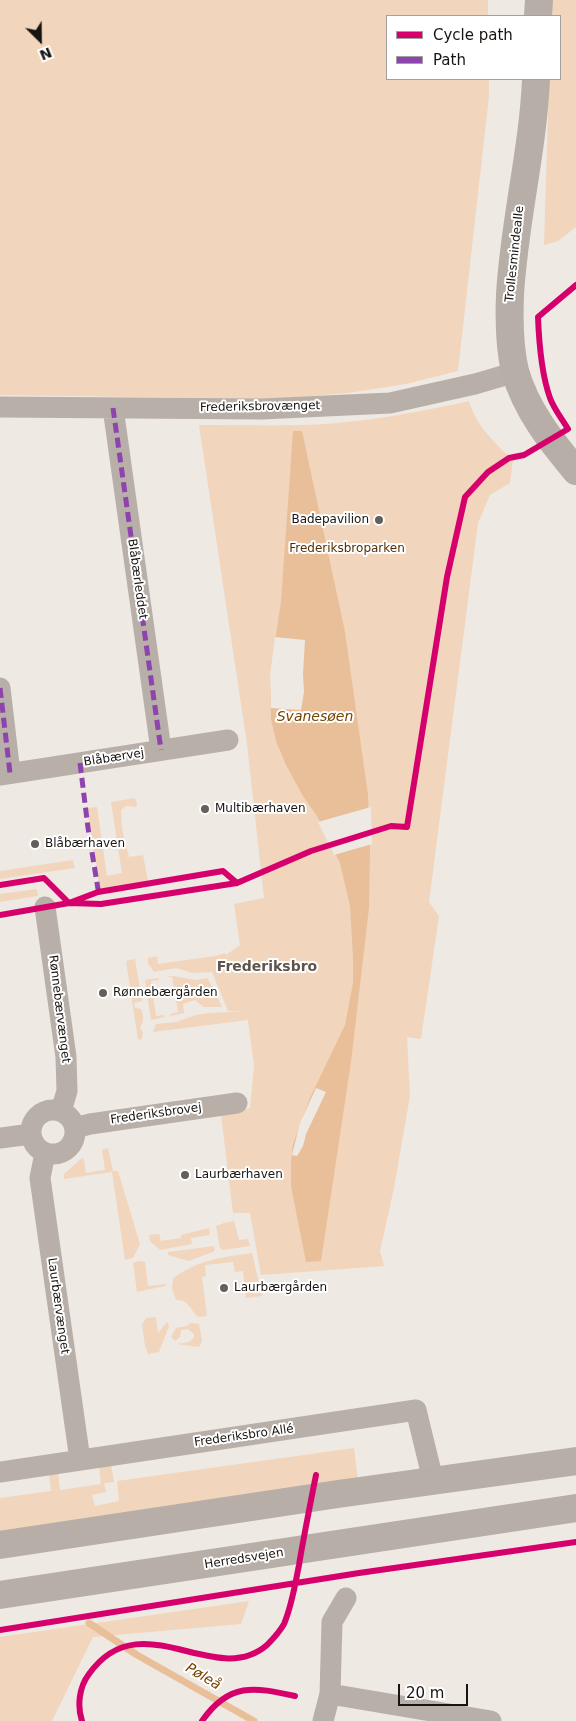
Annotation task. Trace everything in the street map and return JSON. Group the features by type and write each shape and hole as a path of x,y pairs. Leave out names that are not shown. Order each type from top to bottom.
{"street":[{"path":"538,0 538,15"},
{"name":"Trollesmindealle","path":"536,80 532,126 512,262 511,342 516,372 525,397 549,440 576,471"},
{"name":"Frederiksbrovænget","path":"0,407 262,409 390,403 475,384 516,372"},
{"name":"Blåbærleddet","path":"113,408 161,750"},
{"path":"0,688 5,774"},
{"name":"Blåbærvej","path":"5,774 228,740"},
{"name":"Rønnebærvænget","path":"45,907 66,1057 67,1091 61,1111"},
{"name":"Frederiksbrovej","path":"75,1128 90,1124 237,1103"},
{"path":"47,1111 61,1111 67,1114 75,1128 75,1138 70,1147 56,1154 45,1153 34,1144 31,1134 33,1123 40,1114 47,1111"},
{"path":"0,1138 31,1134"},
{"name":"Laurbærvænget","path":"45,1153 40,1178 80,1460"},
{"name":"Frederiksbro Allé","path":"0,1472 416,1410 433,1480"},
{"path":"0,1545 433,1480 576,1461"},
{"name":"Herredsvejen","path":"0,1595 576,1508"},
{"path":"323,1721 330,1694 332,1622 346,1598"},
{"path":"330,1694 492,1721"}],"green space":[{"path":"0,0 488,0 488,15 386,15 386,80 489,80 489,96 458,371 406,384 348,393 273,399 0,395"},
{"path":"551,0 576,0 576,227 558,241 544,245 549,80 561,80 561,15 551,15"},
{"name":"Frederiksbroparken","path":"469,401 481,426 513,460 510,483 490,495 478,523 429,902 439,916 421,1039 407,1037 410,1096 394,1188 380,1251 384,1266 261,1275 250,1213 233,1213 221,1115 250,1108 254,1066 248,1020 153,1032 156,1024 176,1022 196,1015 245,1011 228,1011 212,972 193,973 176,968 154,972 148,963 148,958 157,956 158,964 225,953 226,955 240,945 234,904 264,898 247,744 199,425 327,424 368,420"},
{"path":"135,798 136,807 126,806 121,810 122,829 129,857 143,855 148,881 100,890 87,808 97,807 107,876 122,873 111,802"},
{"path":"73,860 75,868 0,879 0,871"},
{"path":"37,889 38,896 0,902 0,894"},
{"path":"135,959 142,1001 134,1003 135,1008 141,1009 143,1017 140,1028 143,1032 142,1039 138,1040 126,961"},
{"path":"173,976 195,980 207,978 222,1007 204,1007 195,1000 183,1004 184,1013 170,1016 170,1014 178,1012 172,977 164,977"},
{"path":"159,978 159,980 151,981 156,1016 164,1015 165,1017 151,1020 145,980"},
{"path":"108,1148 113,1171 118,1171 140,1244 133,1258 125,1260 112,1172 64,1179 64,1174 82,1158 86,1173 105,1170 102,1150"},
{"path":"234,1221 239,1240 248,1239 250,1246 223,1250 220,1248 216,1226"},
{"path":"209,1228 210,1235 191,1238 192,1244 160,1250 150,1241 149,1235 159,1234 161,1241 181,1238 181,1235"},
{"path":"214,1246 215,1251 189,1261 168,1255 168,1252"},
{"path":"252,1253 262,1296 246,1298 243,1271 235,1272 233,1262 205,1265 206,1276 202,1277 207,1316 199,1317 187,1304 181,1300 176,1300 172,1289 173,1279 191,1267 211,1260"},
{"path":"138,1261 145,1262 148,1286 166,1284 165,1286 137,1292 133,1263"},
{"path":"156,1317 158,1333 167,1322 169,1326 159,1352 148,1354 142,1325 146,1318"},
{"path":"190,1323 199,1324 202,1341 199,1347 177,1344 189,1342 194,1337 194,1334 188,1329 181,1330 180,1337 175,1341 171,1337 176,1328 187,1326"},
{"path":"354,1448 358,1481 0,1534 0,1498 51,1491 49,1474 58,1472 60,1490 101,1484 99,1466 111,1464 114,1482 104,1483 106,1492 92,1495 95,1506 119,1501 117,1481"},
{"path":"249,1601 241,1624 93,1637 52,1721 0,1721 0,1637"}],"water":[{"name":"Svanesøen","path":"293,431 302,431 345,632 368,795 370,852 369,908 351,1062 321,1261 306,1262 291,1186 293,1144 310,1098 345,1025 353,983 353,957 350,906 340,863 317,816 303,796 286,765 276,741 271,719 270,674 281,602"}],"pier":[{"path":"275,637 305,640 304,692 301,710 271,708 270,674"},
{"path":"371,807 372,844 334,855 318,822"},
{"path":"316,1088 326,1092 306,1134 303,1146 297,1156 292,1155 300,1123"}],"waterway":[{"name":"Pøleå","path":"89,1623 137,1655 254,1721"}],"marked path":[{"path":"113,408 161,750"},
{"path":"0,688 10,773"},
{"path":"80,763 99,895"}],"cycle path":[{"path":"0,885 44,878 69,903 101,904 237,883 311,851 391,826 407,827 447,577 465,497 488,472 509,458 524,455 568,429 550,398 544,378 538,317 576,285"},
{"path":"0,915 69,903 98,892 223,871 237,883"},
{"path":"82,1721 79,1703 83,1685 89,1674 109,1654 131,1645 154,1645 225,1658 247,1656 269,1643 284,1624 287,1617 316,1475"},
{"path":"0,1630 359,1573 576,1542"},
{"path":"202,1721 222,1699 243,1690 267,1691 295,1696"}],"place":[{"name":"Badepavilion","path":"379,520"},
{"name":"Multibærhaven","path":"205,809"},
{"name":"Blåbærhaven","path":"35,844"},
{"name":"Rønnebærgården","path":"103,993"},
{"name":"Laurbærhaven","path":"185,1175"},
{"name":"Laurbærgården","path":"224,1288"}],"district":[{"name":"Frederiksbro","path":"267,967"}]}
